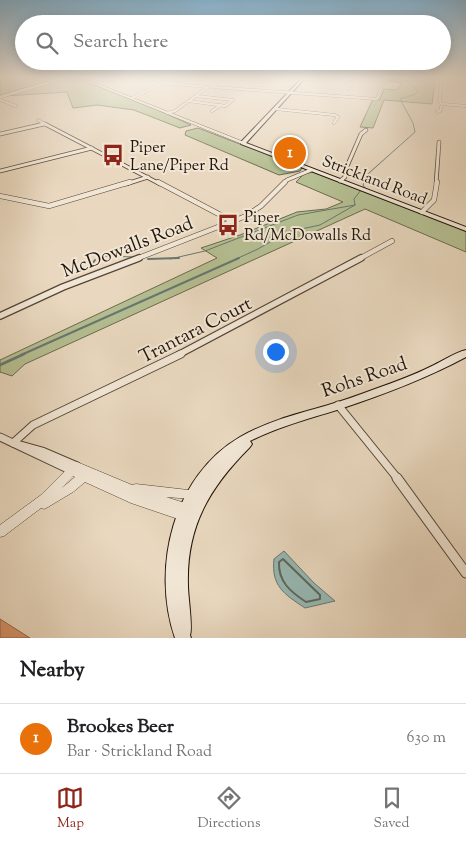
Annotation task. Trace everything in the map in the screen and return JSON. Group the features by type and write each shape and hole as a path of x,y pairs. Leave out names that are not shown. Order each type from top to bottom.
{"main road":[{"path":"242,143 276,109"},
{"name":"Strickland Road","path":"242,143 466,229"},
{"name":"Rohs Road","path":"189,513 193,494 206,475 222,456 243,440 271,428 421,376 466,352"},
{"name":"Rohs Road","path":"189,513 228,461 247,444 271,428"},
{"path":"184,638 181,568 189,513"}],"street":[{"name":"Strickland Road","path":"155,108 242,143"},
{"path":"168,113 180,108"},
{"path":"212,111 216,108"},
{"path":"436,112 440,111 441,108"},
{"path":"276,109 335,115 338,117 334,123"},
{"path":"38,120 232,221"},
{"path":"0,134 45,124"},
{"path":"340,181 345,177 345,171 361,134 366,130"},
{"path":"422,212 434,200 438,172 439,142"},
{"path":"0,171 92,148"},
{"name":"McDowalls Road","path":"0,316 55,290 256,210 287,180 311,170"},
{"path":"0,196 49,206 148,177"},
{"name":"Trantara Court","path":"13,443 34,425 181,354 392,241"},
{"path":"338,405 383,460 466,573"},
{"path":"0,437 86,474 117,484 189,513"},
{"path":"0,532 50,494 74,469"},
{"path":"86,474 135,500 189,513"},
{"path":"20,516 62,493 86,474"},
{"path":"117,484 171,493 193,494"}],"green space":[{"path":"118,108 152,108 191,125 180,128 134,110"},
{"path":"369,108 381,108 373,128 360,127"},
{"path":"198,128 302,168 300,171 279,175 185,135 186,131"},
{"path":"313,172 466,231 466,252 365,209 25,364 12,376 0,372 0,360 217,258 201,248 240,235 297,212 326,209 343,202 296,182 304,174"}],"water":[{"path":"284,551 314,583 335,601 305,608 285,593 277,583 274,568 274,559"}],"building":[{"path":"0,619 30,638 0,638"}],"waterway":[{"path":"365,188 363,185 369,173 415,132 413,123 405,108"},
{"path":"355,205 354,199 361,190"},
{"path":"174,258 205,251 298,215 355,205"},
{"path":"236,259 287,232 320,225 355,205"},
{"path":"105,256 133,257"},
{"path":"148,259 174,258"},
{"path":"174,258 179,258"},
{"path":"21,355 239,258"},
{"path":"92,264 95,260"},
{"path":"0,365 24,354"}],"place":[{"name":"Brookes Beer","path":"290,153"},
{"name":"Piper Lane/Piper Rd","path":"113,155"},
{"name":"Piper Rd/McDowalls Rd","path":"228,225"}]}
